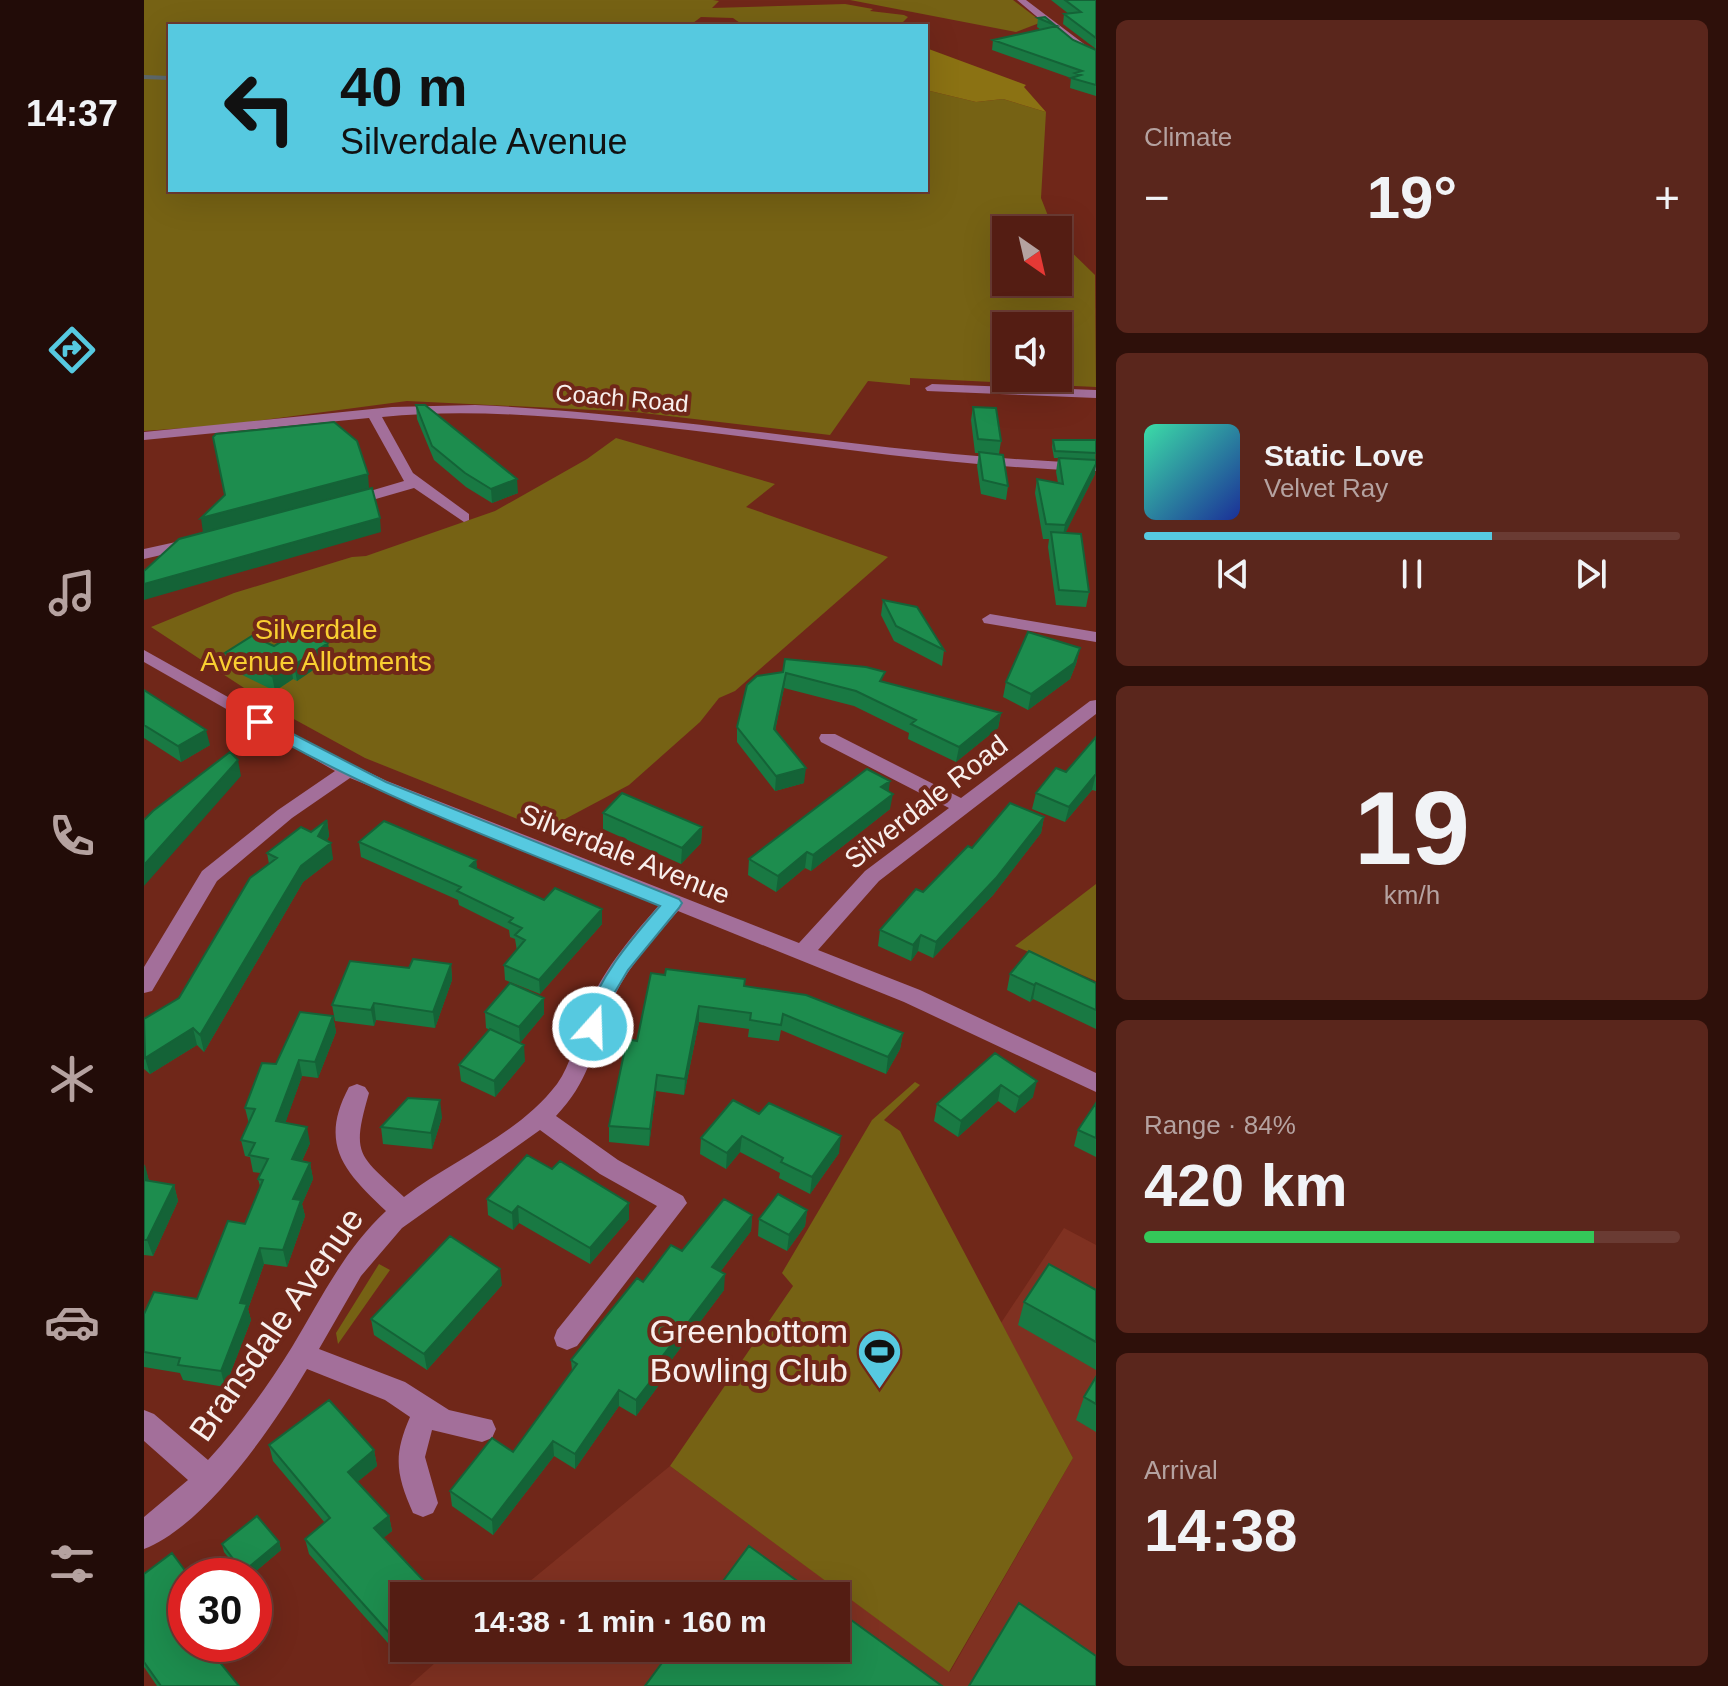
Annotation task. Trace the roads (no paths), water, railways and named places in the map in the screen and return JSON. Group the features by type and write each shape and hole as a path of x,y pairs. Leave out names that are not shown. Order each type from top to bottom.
{"street":[{"path":"1021,0 1096,57"},
{"path":"932,388 1096,394"},
{"name":"Coach Road","path":"144,436 259,428 373,413 475,409 627,418 1020,464 1096,467"},
{"path":"373,413 396,459 414,483 464,517"},
{"path":"327,509 414,483"},
{"path":"144,554 209,540"},
{"path":"990,619 1096,637"},
{"name":"Silverdale Avenue","path":"144,655 347,771 947,1010 1096,1083"},
{"name":"Silverdale Road","path":"802,954 872,876 1096,705"},
{"path":"828,738 963,807"},
{"path":"144,985 209,876 285,814 347,771"},
{"name":"Bransdale Avenue","path":"144,1535 162,1523 209,1479 253,1427 302,1355 337,1287 371,1242 402,1211 540,1117 577,1076 602,997 620,965 673,903"},
{"path":"357,1093 346,1130 346,1148 358,1166 402,1211"},
{"path":"540,1117 609,1167 674,1203 567,1338"},
{"path":"302,1355 395,1391 444,1422 482,1429"},
{"path":"423,1503 409,1454 426,1412"},
{"path":"144,1423 209,1479"}],"waterway":[{"path":"144,77 168,78"}],"place":[{"name":"Greenbottom Bowling Club","path":"879,1390"}],"park label":[{"name":"Silverdale Avenue Allotments","path":"316,645"}]}
